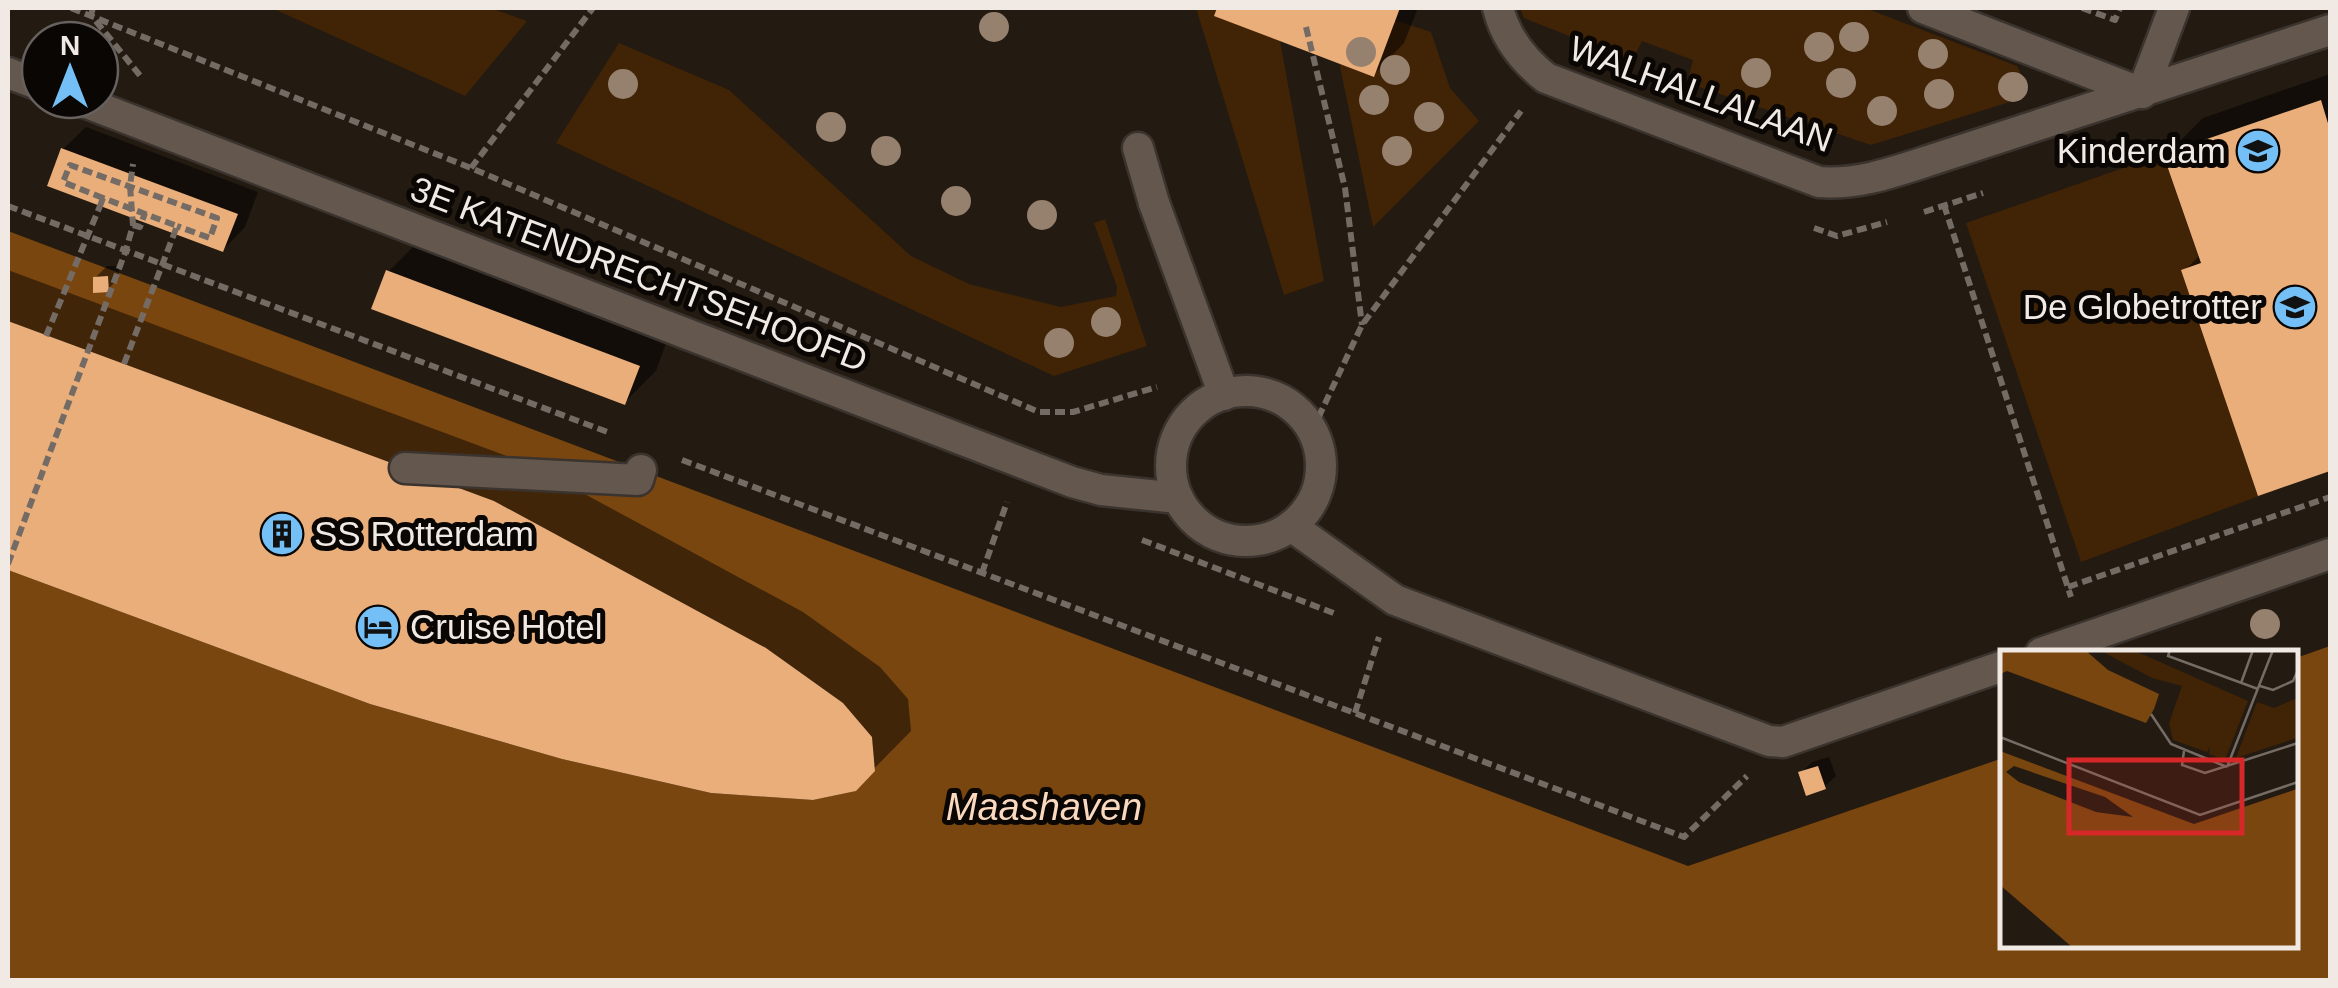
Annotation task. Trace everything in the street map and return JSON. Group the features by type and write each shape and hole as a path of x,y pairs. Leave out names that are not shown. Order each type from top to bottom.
{"street":[{"name":"WALHALLALAAN","path":"1498,8 1512,41 1546,78 1819,182 1842,183 1931,160 2330,30"},
{"path":"1923,8 2142,93 2174,8"},
{"name":"3E KATENDRECHTSEHOOFD","path":"120,116 1087,487 1178,498"},
{"path":"1138,148 1224,395"},
{"path":"1249,391 1274,396 1296,410 1312,430 1320,456 1320,482 1310,508 1271,537 1250,542 1207,531 1178,498 1171,474 1173,448 1183,424 1201,406 1224,395 1249,391"},
{"path":"405,468 638,480 642,470"},
{"path":"1290,526 1395,600 1769,741 1783,742 2000,667"},
{"path":"2050,650 2330,554"}],"path":[{"name":"3E KATENDRECHTSEHOOFD","path":"71,8 472,168 1039,412 1072,412 1157,387"},
{"path":"472,168 593,8"},
{"path":"2082,8 2115,20 2120,8"},
{"path":"1306,27 1345,188 1362,325"},
{"path":"1312,430 1362,325 1546,78"},
{"path":"1931,160 2084,638"},
{"path":"70,165 217,218 210,238 176,230 145,213 102,202 63,182 70,165"},
{"path":"46,336 102,202"},
{"path":"8,206 614,435"},
{"path":"133,225 140,226 145,213"},
{"path":"124,364 176,230"},
{"path":"8,564 117,272"},
{"path":"669,455 1684,837 1783,742"},
{"path":"982,573 1012,490"},
{"path":"2068,587 2330,497"},
{"path":"1355,713 1382,631"}],"shaded area":[{"path":"272,8 490,8 527,21 465,96"},
{"path":"1196,8 1274,8 1324,281 1284,295"},
{"path":"1328,8 1358,8 1431,32 1450,88 1479,121 1373,227"},
{"path":"1520,8 1865,8 2017,66 2027,86 2013,101 1871,145 1687,83 1693,60 1642,41 1632,61 1524,18"},
{"path":"619,43 729,90 911,256 969,284 1061,307 1116,296 1117,287 1094,223 1105,219 1147,346 1054,376 556,143"},
{"path":"2163,154 2278,489 2081,562 1966,223"}],"water":[{"name":"Maashaven","path":"8,231 1688,866 2000,759 2000,948 2298,948 2298,657 2330,646 2330,980 8,980 8,570 370,704 562,759 711,793 813,800 855,791 875,770 872,737 843,703 766,648 494,501 8,321"}],"building":[{"path":"1217,8 1400,8 1374,77 1214,16"},
{"path":"2321,100 2330,130 2330,471 2258,496 2181,270 2201,263 2163,154"},
{"path":"61,148 238,214 223,252 47,186"},
{"path":"386,270 640,366 625,405 371,309"},
{"path":"108,276 109,292 93,293 93,277"},
{"name":"SS Rotterdam","path":"8,321 494,501 766,648 843,703 872,737 875,771 856,791 813,800 711,793 562,759 370,704 8,570"},
{"path":"1818,766 1826,789 1806,796 1798,772"}],"place":[{"name":"Kinderdam","path":"2258,151"},
{"name":"De Globetrotter","path":"2295,307"},
{"name":"SS Rotterdam","path":"282,534"},
{"name":"Cruise Hotel","path":"378,627"}]}
